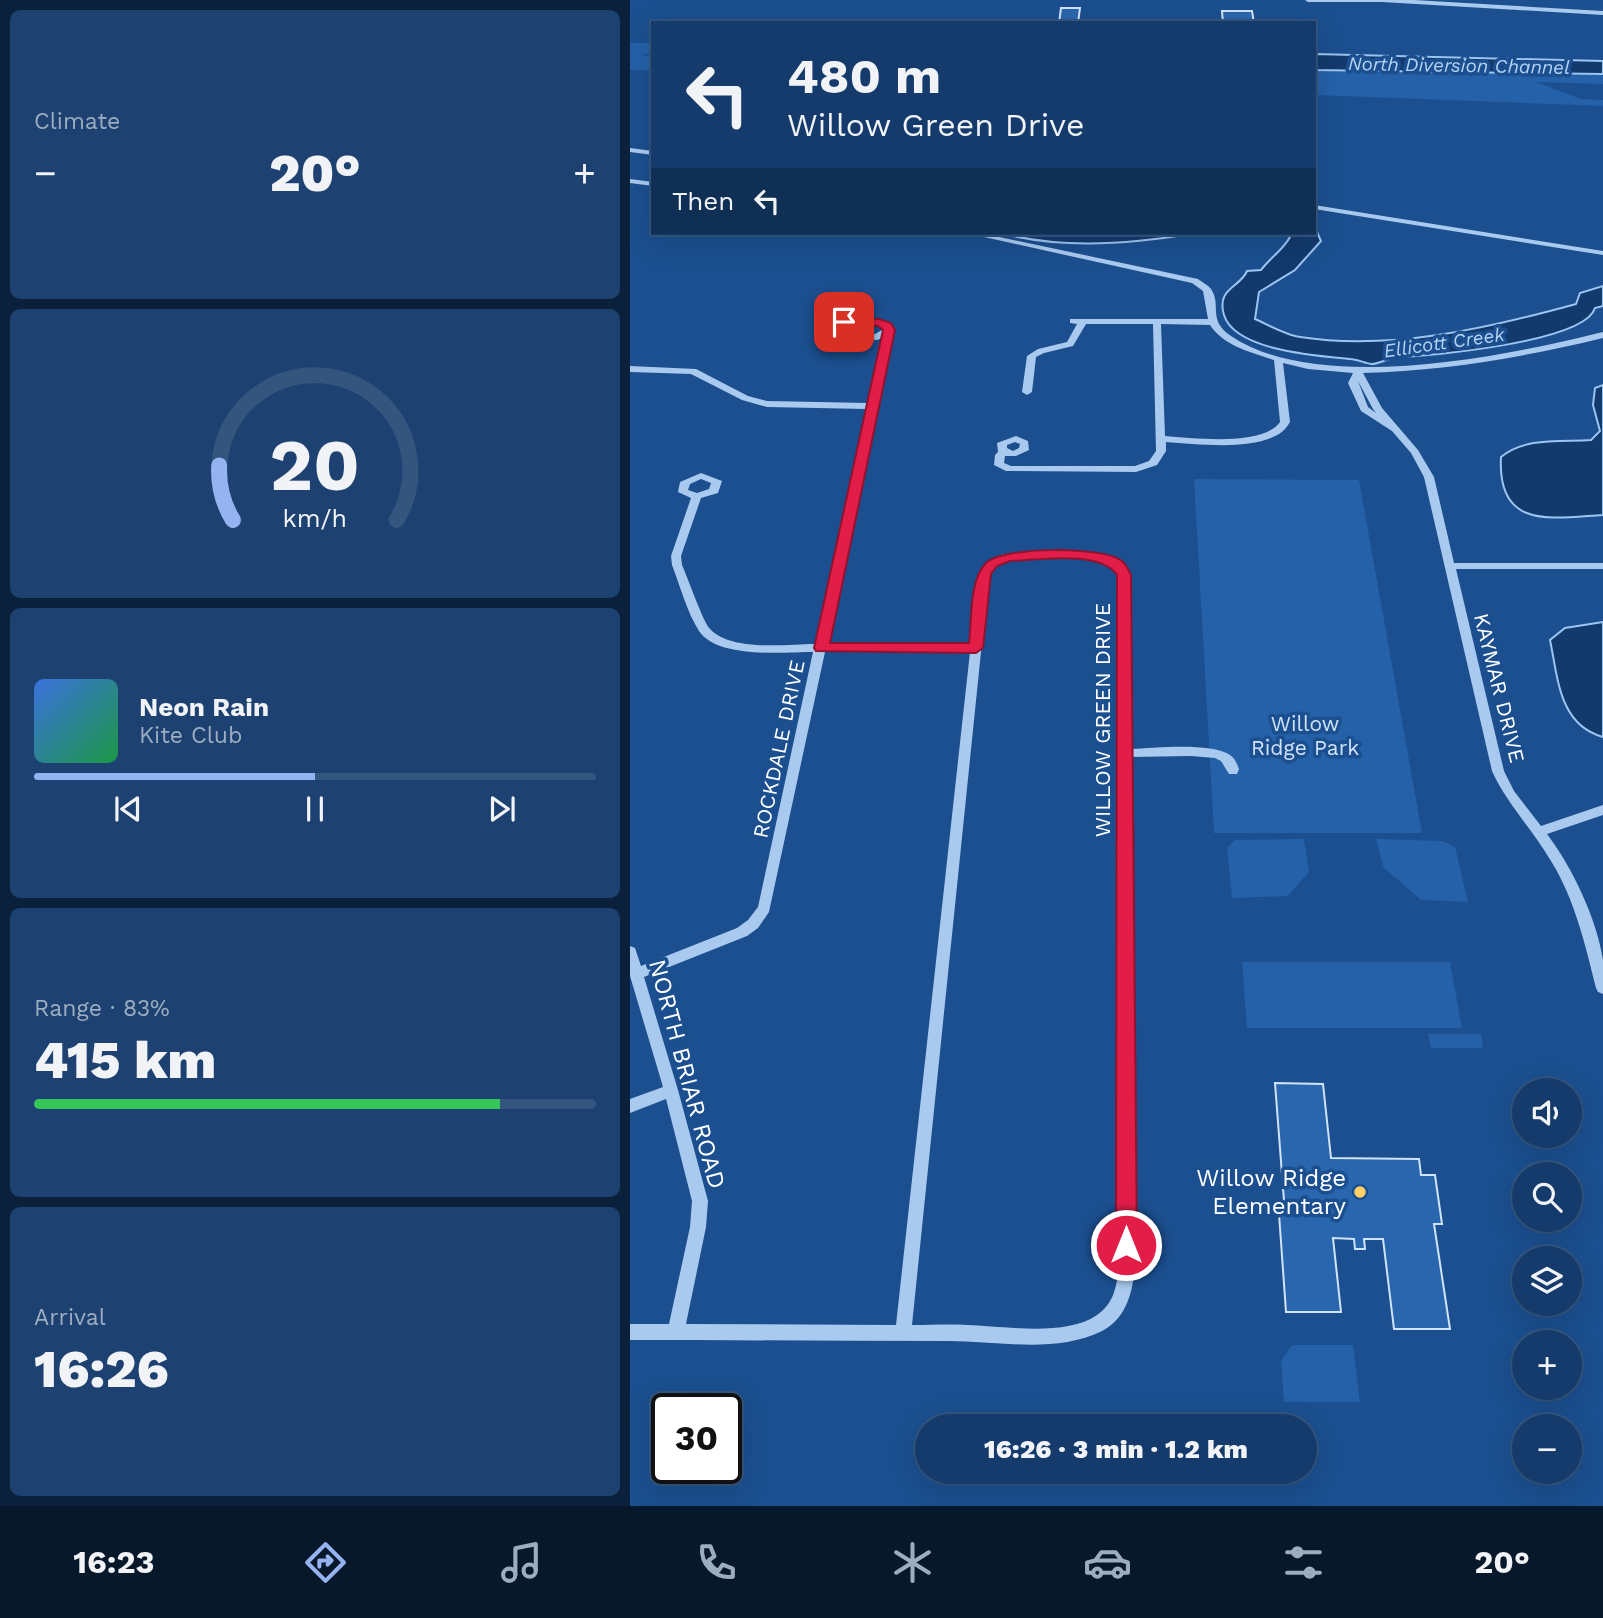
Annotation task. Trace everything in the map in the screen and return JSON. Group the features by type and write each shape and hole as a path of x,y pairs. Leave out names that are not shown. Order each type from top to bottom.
{"street":[{"path":"1308,0 1382,0 1603,13"},
{"path":"630,150 651,153"},
{"path":"630,181 651,184"},
{"path":"1316,207 1603,253"},
{"path":"979,235 1195,281 1207,290 1213,322 1220,332 1233,341 1278,359 1358,372 1429,366 1564,345 1603,335"},
{"path":"1027,392 1032,356 1070,344 1078,321 1213,322"},
{"path":"874,322 887,325 888,332 877,337 850,338 834,336 829,332 831,326 840,323 874,322"},
{"path":"1005,452 1000,455 999,465 1004,469 1127,470 1145,467 1158,458 1161,439 1157,322"},
{"name":"ROCKDALE DRIVE","path":"637,974 734,936 753,924 764,908 888,332"},
{"path":"1161,439 1255,440 1278,433 1285,422 1278,359"},
{"path":"630,369 693,372 745,398 767,404 872,406"},
{"name":"KAYMAR DRIVE","path":"1358,372 1366,383 1371,399 1392,428 1415,452 1429,477 1498,771 1511,798 1538,832 1568,878 1579,903 1603,988"},
{"path":"697,496 676,556 677,565 705,631 721,642 746,648 976,648"},
{"name":"WILLOW GREEN DRIVE","path":"630,1332 903,1333 1078,1332 1105,1320 1124,1294 1124,575 1117,564 1090,555 1016,555 992,563 984,574 903,1333"},
{"path":"1450,566 1603,566"},
{"path":"1126,753 1208,753 1223,757 1232,764 1233,771"},
{"path":"1538,832 1603,810"},
{"name":"NORTH BRIAR ROAD","path":"630,953 671,1090 700,1201 698,1227 676,1332"},
{"path":"630,1106 671,1090"}],"green space":[{"path":"630,43 651,43 651,53 640,55 651,56 651,70 630,70"},
{"path":"1316,70 1603,74 1603,84 1536,82 1581,99 1603,100 1603,106 1316,95"},
{"name":"Willow Ridge Park","path":"1194,479 1359,480 1422,833 1214,833"},
{"path":"1304,839 1309,872 1288,896 1232,898 1227,848 1235,840"},
{"path":"1376,839 1443,841 1455,847 1468,902 1421,900 1383,867"},
{"path":"1242,962 1450,962 1462,1028 1247,1028"},
{"path":"1428,1034 1481,1034 1483,1048 1431,1048"},
{"path":"1292,1345 1353,1345 1360,1402 1284,1402 1281,1361"}],"water":[{"name":"North Diversion Channel","path":"1316,54 1603,61 1603,74 1316,70"},
{"name":"Ellicott Creek","path":"1316,230 1321,241 1295,270 1259,292 1255,319 1294,336 1334,341 1369,341 1440,335 1576,304 1580,293 1603,286 1603,306 1595,308 1585,320 1565,330 1537,338 1472,350 1397,357 1374,364 1280,349 1244,337 1231,327 1222,306 1226,294 1247,271 1261,270 1289,235 1316,235"},
{"path":"1011,235 1182,235 1098,244"},
{"path":"1603,385 1603,515 1547,517 1518,508 1508,497 1502,481 1501,457 1532,443 1591,440 1600,431 1593,405 1595,388"},
{"path":"1603,622 1603,737 1588,731 1569,711 1559,684 1550,640 1565,628"}],"building":[{"path":"1061,8 1080,8 1078,21 1059,21"},
{"path":"1222,11 1252,11 1254,21 1223,21"},
{"name":"Willow Ridge Elementary","path":"1275,1083 1323,1084 1331,1158 1419,1159 1421,1175 1435,1175 1442,1224 1434,1224 1450,1329 1394,1329 1383,1239 1364,1239 1365,1249 1355,1249 1354,1239 1333,1238 1341,1312 1286,1312 1279,1214 1285,1214"}],"place":[{"name":"Willow Ridge Elementary","path":"1360,1192"}],"route":[{"path":"844,322 879,322 887,325 889,330 821,648 976,648 984,574 992,563 1007,556 1094,555 1117,564 1124,575 1126,1245"}]}
